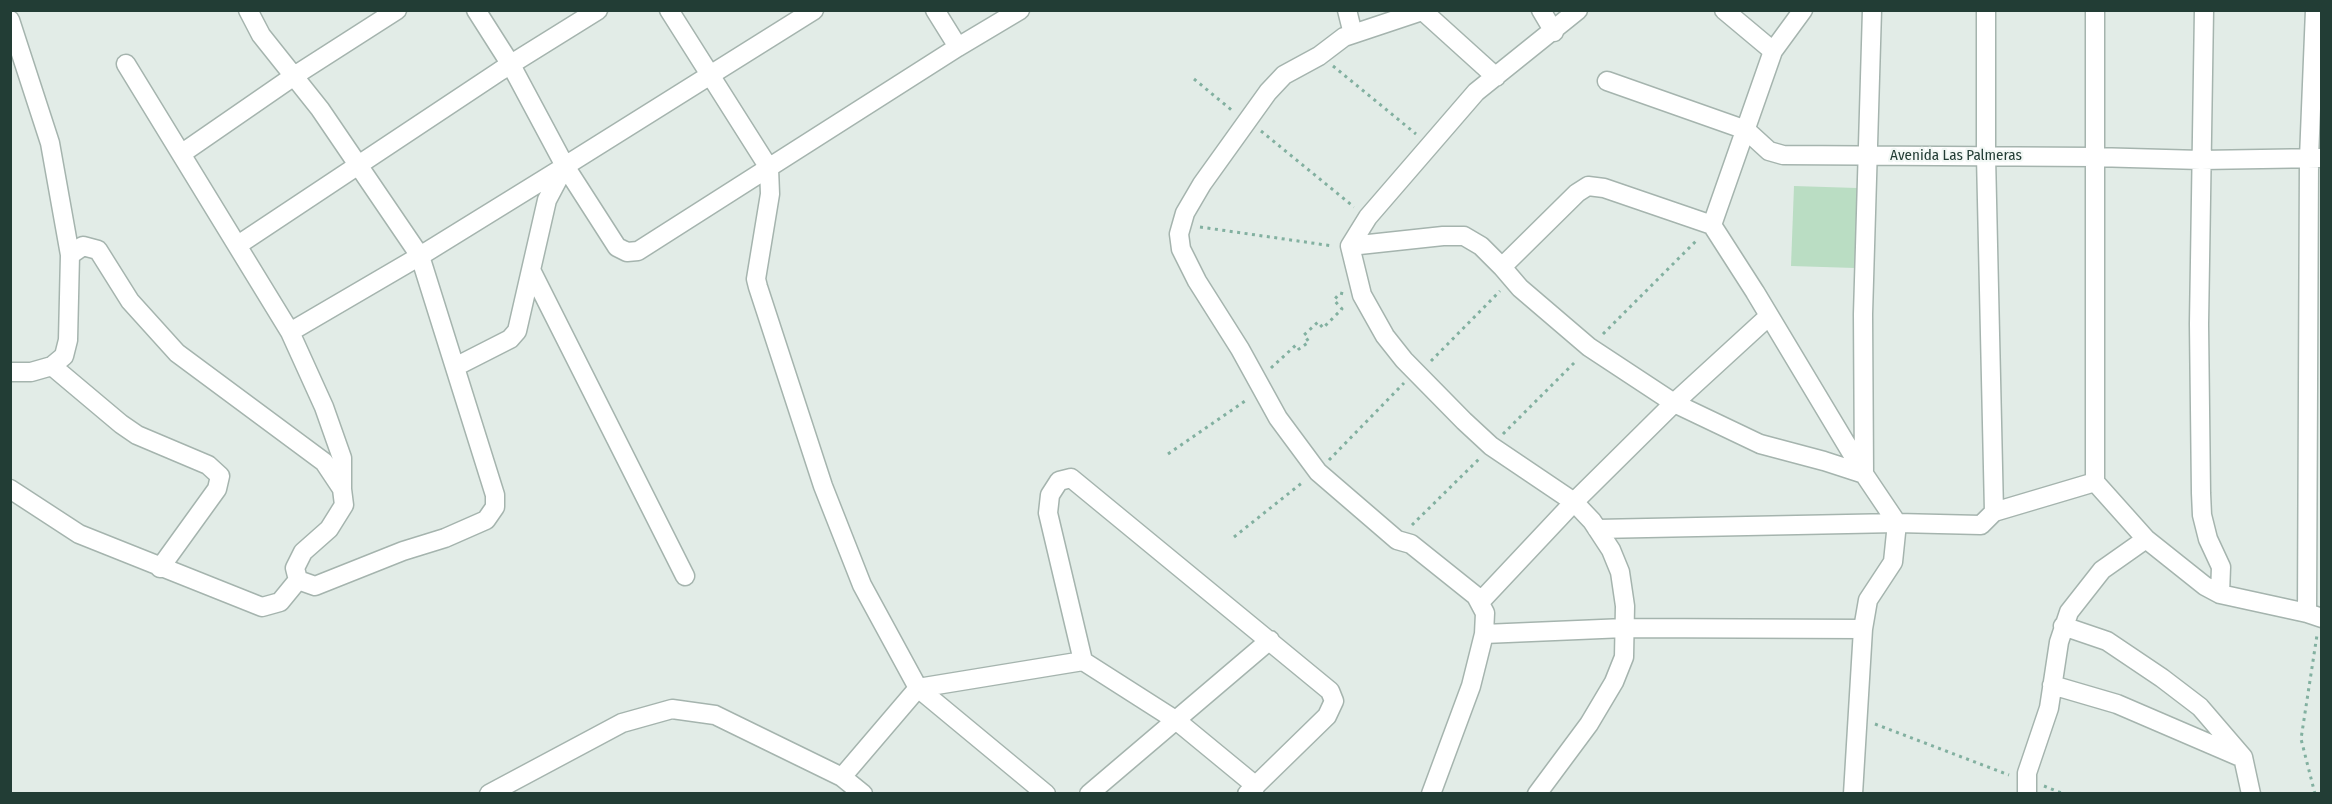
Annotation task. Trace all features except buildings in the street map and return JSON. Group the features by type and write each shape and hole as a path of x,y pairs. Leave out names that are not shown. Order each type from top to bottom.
{"street":[{"path":"249,10 261,35 321,110 420,256 495,495 495,507 486,520 446,538 403,551 315,586 298,580"},
{"path":"181,154 294,76 397,10"},
{"path":"476,10 511,65 565,166 617,247 627,252 638,251 1020,10"},
{"path":"238,245 598,10"},
{"path":"669,10 769,168 770,194 756,279 823,486 862,585 918,688 1046,794"},
{"path":"290,332 420,256 814,10"},
{"path":"935,10 958,47"},
{"path":"1347,10 1353,34"},
{"path":"1541,10 1554,32"},
{"path":"1343,246 1476,92 1554,32 1578,10"},
{"path":"1724,10 1773,51"},
{"path":"1712,225 1773,51 1803,10"},
{"path":"1864,474 1863,314 1872,10"},
{"path":"1986,10 1986,156 1994,512"},
{"path":"2095,10 2095,482 2146,539 2205,586 2220,594 2316,616 2315,10"},
{"path":"2204,10 2199,324 2201,493 2202,515 2208,539 2221,567 2220,594"},
{"path":"1431,794 1471,686 1484,634 1485,613 1480,602 1456,580 1411,544 1397,540 1325,479 1298,447 1278,418 1240,349 1197,280 1181,249 1179,234 1192,201 1276,82 1353,34 1424,11 1496,77"},
{"path":"10,20 50,143 70,255 68,340 64,356 52,366 31,372 10,372"},
{"path":"126,64 290,332 324,407 342,458 344,506 329,529 303,552 295,568 298,580"},
{"name":"Avenida Las Palmeras","path":"1607,81 1746,130 1769,151 1783,155 2094,156 2201,160 2315,158"},
{"path":"455,367 510,339 517,331 547,200 565,166"},
{"path":"1502,267 1577,193 1588,186 1604,188 1712,225 1864,474 1897,523 1893,562 1868,600 1863,629 1853,794"},
{"path":"1343,246 1464,236 1481,246 1520,288 1589,347 1674,402 1760,444 1864,474"},
{"path":"70,255 83,246 98,250 130,301 177,353 324,462 342,489"},
{"path":"1343,246 1362,296 1385,336 1417,374 1491,446 1574,502 1611,550 1620,572 1625,606 1624,657 1614,682 1589,724 1537,794"},
{"path":"532,272 685,576"},
{"path":"1480,602 1574,502 1674,402 1769,316"},
{"path":"52,366 137,435 208,465 220,476 217,489 160,568"},
{"path":"842,777 918,688 1083,662 1177,721 1251,790 1327,716 1334,701 1330,691 1270,640 1071,478 1059,481 1054,488 1050,495 1048,513 1083,662"},
{"path":"1597,529 1897,523 1981,525 1994,512 2095,482"},
{"path":"10,489 79,534 262,607 280,602 298,580"},
{"path":"2032,788 2027,774 2044,725 2063,626 2076,601 2102,570 2146,539"},
{"path":"2063,626 2107,641 2200,707 2243,758 2251,794"},
{"path":"1484,634 1625,628 1863,629"},
{"path":"1089,794 1270,640"},
{"path":"2052,685 2117,705 2243,758"},
{"path":"489,794 622,723 672,709 715,715 842,777 862,794"}],"path":[{"path":"1324,60 1420,138"},
{"path":"1194,79 1239,116"},
{"path":"1259,130 1360,211"},
{"path":"1397,540 1712,225"},
{"path":"1189,226 1343,246"},
{"path":"1424,368 1505,287"},
{"path":"1271,368 1296,345 1299,349 1309,342 1304,335 1318,322 1323,328 1342,309 1334,300 1340,293 1351,296"},
{"path":"1325,464 1404,383 1402,377 1410,382"},
{"path":"1168,454 1251,396"},
{"path":"1234,537 1306,480 1309,484"},
{"path":"2315,794 2301,739 2316,616"},
{"path":"1857,717 2013,776"},
{"path":"2032,788 2064,794"}],"green space":[{"path":"1794,186 1857,188 1855,268 1791,266"}]}
